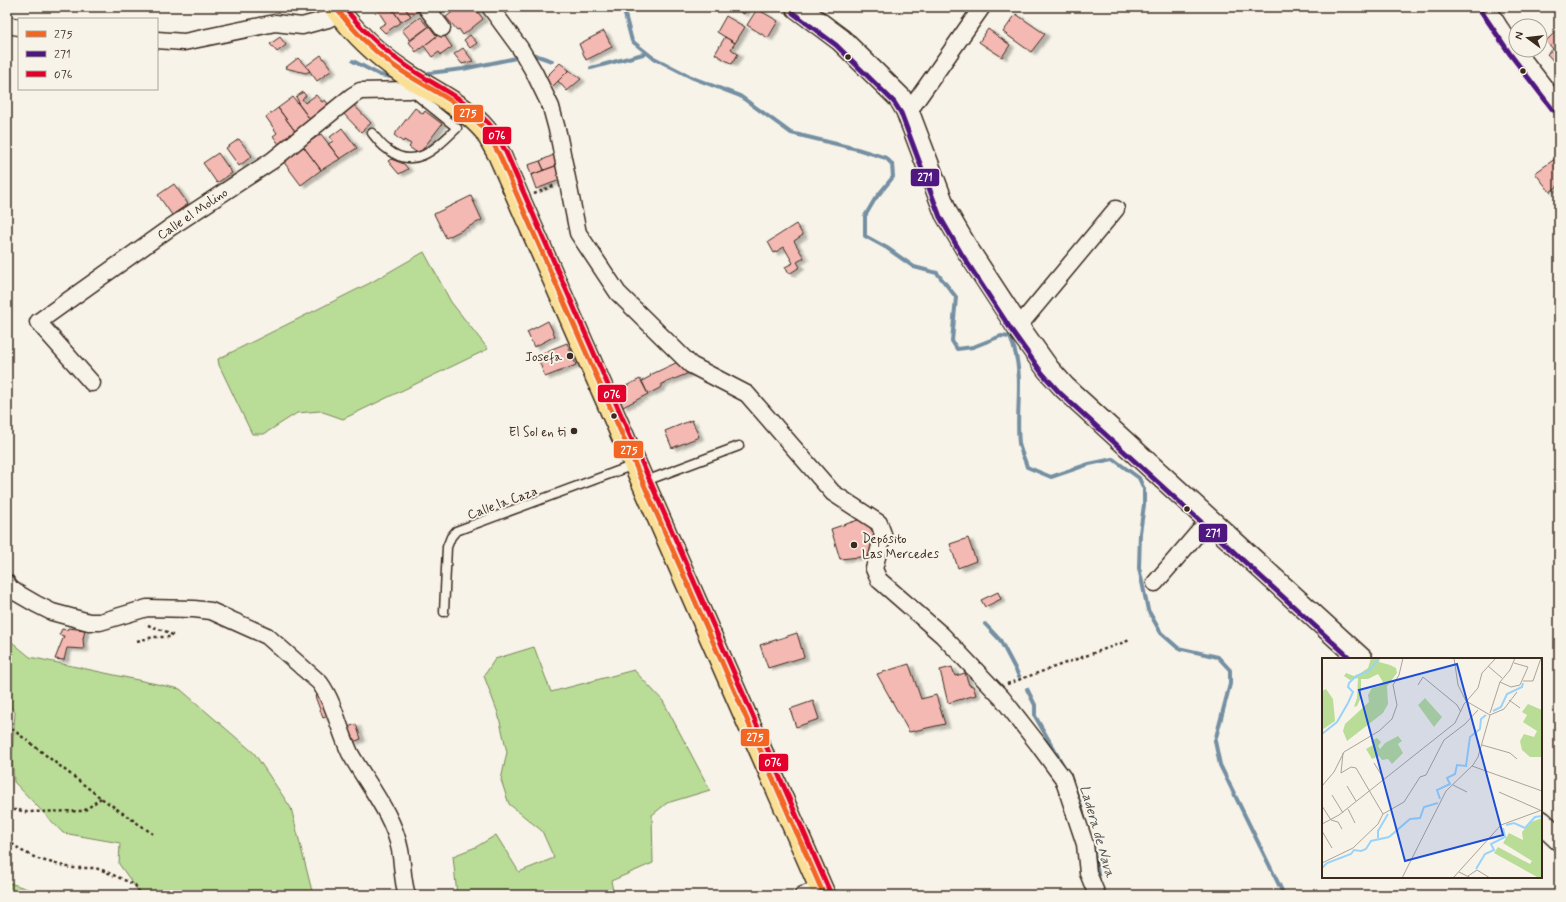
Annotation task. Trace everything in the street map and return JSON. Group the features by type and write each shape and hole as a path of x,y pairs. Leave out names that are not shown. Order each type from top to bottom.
{"main road":[{"path":"798,7 841,40 900,98 907,110 946,213 1018,327 1048,369 1064,387 1360,658"},
{"path":"340,9 357,34 369,46 403,72 416,86 462,109 485,130 499,154 639,473 816,893"},
{"path":"1542,823 1559,839"}],"street":[{"path":"426,7 442,28"},
{"path":"490,7 520,48 534,72 551,107 578,233 618,293 692,365 746,394 833,493 879,523 883,534 874,569 879,580 942,635 993,689 1038,744 1063,778 1085,844 1088,873 1097,895"},
{"path":"907,110 914,104 982,7"},
{"path":"1487,7 1508,39"},
{"path":"158,40 184,42 275,23 302,26 328,19 340,9"},
{"path":"7,25 18,27"},
{"path":"1522,58 1559,106"},
{"name":"Calle el Molino","path":"92,383 38,322 171,227 273,160 360,91 416,86"},
{"path":"1018,327 1116,209"},
{"path":"1156,583 1209,520"},
{"path":"7,583 10,588 18,594 52,612 89,622 100,622 147,608 194,609 211,611 267,636 320,683 327,693 350,751 391,823 400,850 403,884 407,895"}],"lane":[{"path":"372,133 387,150 405,158 421,157 438,146 457,128 416,86"},
{"name":"Calle la Caza","path":"444,612 447,547 451,537 456,531 639,473 739,446"}],"path":[{"path":"536,194 567,180"},
{"path":"136,641 154,637 171,637 172,635 142,623"},
{"path":"993,689 1130,640"},
{"path":"7,725 101,798 153,834"},
{"path":"7,810 19,810 25,812 84,811 101,798"},
{"path":"7,840 22,851 38,859 70,868 95,868 102,870 135,885 140,895"}],"green space":[{"path":"424,252 451,302 488,349 343,419 320,411 297,413 264,434 252,434 219,365 218,359 370,283"},
{"path":"7,638 30,657 180,689 254,753 291,808 313,895 141,895 119,864 120,843 63,833 14,782 12,755 15,712 7,703"},
{"path":"534,647 551,692 634,670 663,701 710,790 667,803 652,815 653,863 611,881 614,895 457,895 453,856 476,847 496,835 519,872 554,858 542,831 509,804 501,780 507,752 498,713 484,676 495,659"},
{"path":"7,882 45,895 7,895"}],"building":[{"path":"391,7 401,22 385,33 379,27 386,23 376,8"},
{"path":"391,7 404,7 411,16 401,22"},
{"path":"404,7 419,7 421,9 411,16"},
{"path":"462,7 464,9 466,7 474,7 483,19 463,35 459,29 457,30 446,17"},
{"path":"732,7 747,7 744,14"},
{"path":"757,9 778,21 768,38 747,25"},
{"path":"1016,14 1045,34 1031,52 1003,32"},
{"path":"726,16 745,27 735,43 717,32"},
{"path":"420,17 428,27 410,40 402,30"},
{"path":"431,25 438,35 416,52 409,42"},
{"path":"988,29 1010,45 1002,57 979,42"},
{"path":"1557,30 1559,33 1559,67 1548,55 1548,53 1553,49 1548,43 1548,39"},
{"path":"604,31 612,47 586,60 579,44"},
{"path":"442,32 452,47 441,55 439,52 432,57 424,46"},
{"path":"470,35 477,43 470,48 464,40"},
{"path":"280,37 286,45 277,52 270,44"},
{"path":"725,37 735,43 731,49 738,54 732,64 715,54"},
{"path":"463,48 473,61 462,64 454,54"},
{"path":"321,55 332,70 317,81 306,66"},
{"path":"298,58 310,71 306,73 285,68"},
{"path":"560,63 569,70 551,88 545,78"},
{"path":"569,70 581,79 567,91 558,81"},
{"path":"303,92 306,96 302,99 305,103 316,95 322,102 325,100 331,108 312,122 298,103 299,102 296,97"},
{"path":"293,97 312,122 297,134 278,108"},
{"path":"351,102 371,123 361,132 341,111"},
{"path":"278,108 295,131 289,136 292,139 281,147 273,136 277,133 266,117"},
{"path":"415,108 423,114 425,111 442,124 419,154 409,147 411,144 404,140 403,142 394,135"},
{"path":"342,128 357,148 340,159 328,144 333,141 330,137"},
{"path":"321,134 340,159 321,170 303,146"},
{"path":"239,139 252,156 239,166 226,148"},
{"path":"303,146 321,170 301,185 283,161"},
{"path":"218,153 232,173 217,183 203,163"},
{"path":"558,153 558,165 544,170 540,161"},
{"path":"1559,156 1559,185 1550,192 1535,173"},
{"path":"391,159 404,164 408,169 399,174 388,161"},
{"path":"540,161 544,170 531,175 528,165"},
{"path":"558,165 560,180 536,189 531,175"},
{"path":"174,184 188,204 172,215 158,195"},
{"path":"471,196 482,220 446,238 434,214"},
{"path":"796,224 803,235 794,241 804,258 797,262 800,267 789,274 785,267 793,263 784,247 774,253 768,242"},
{"path":"548,321 555,336 534,347 527,332"},
{"path":"567,343 576,365 545,377 537,355"},
{"path":"680,361 694,371 662,384 660,388 648,394 642,381 651,376 650,375"},
{"path":"640,379 648,394 623,407 616,391"},
{"path":"692,420 699,437 672,448 665,431"},
{"name":"Depósito Las Mercedes","path":"864,518 874,534 870,556 840,559 831,529"},
{"path":"968,538 976,561 958,568 950,544"},
{"path":"998,592 1001,599 985,607 981,600"},
{"path":"68,628 85,630 83,639 84,649 67,648 64,660 55,659 64,636 59,635 62,629 67,630"},
{"path":"797,633 804,657 768,668 760,645"},
{"path":"909,664 921,699 936,695 945,724 909,732 877,674"},
{"path":"952,667 955,676 965,673 969,685 973,686 976,695 948,703 940,670"},
{"path":"322,693 331,715 323,718 315,696"},
{"path":"813,701 819,719 796,727 790,709"},
{"path":"356,724 361,739 353,742 348,727"}],"waterway":[{"path":"623,7 632,41 652,57 693,78 740,96 791,133 857,149 886,158 892,164 893,177 875,199 865,216 865,236 887,248 914,267 937,273 956,297 952,341 957,349 973,347 1001,336 1010,337 1018,364 1019,443 1027,467 1051,477 1089,464 1113,459 1139,478 1144,489 1144,505 1140,533 1139,568 1148,610 1161,633 1178,648 1218,657 1230,670 1230,684 1215,741 1220,765 1284,895"},
{"path":"591,68 647,53"},
{"path":"532,54 552,61"},
{"path":"421,74 463,69 516,58"},
{"path":"353,61 380,75 397,78"},
{"name":"Ladera de Nava","path":"985,624 1000,640 1019,676"},
{"name":"Ladera de Nava","path":"1027,689 1035,705 1035,716 1067,772"},
{"name":"Ladera de Nava","path":"1075,789 1083,813"},
{"name":"Ladera de Nava","path":"1093,846 1099,880"}],"transit line":[{"name":"275","path":"335,7 355,31 377,52 405,73 454,102 476,120 491,139 499,154 824,895"},
{"name":"076","path":"344,7 369,35 397,59 464,102 481,116 489,124 505,150 830,892"},
{"name":"271","path":"1481,11 1508,51"},
{"name":"271","path":"793,13 836,45 894,102 901,113 940,217 961,253 1012,331 1042,373 1059,392 1350,658"},
{"name":"271","path":"1513,58 1553,110"}],"place":[{"name":"Josefa","path":"570,356"},
{"name":"El Sol en ti","path":"574,431"},
{"name":"Depósito Las Mercedes","path":"854,545"}]}
